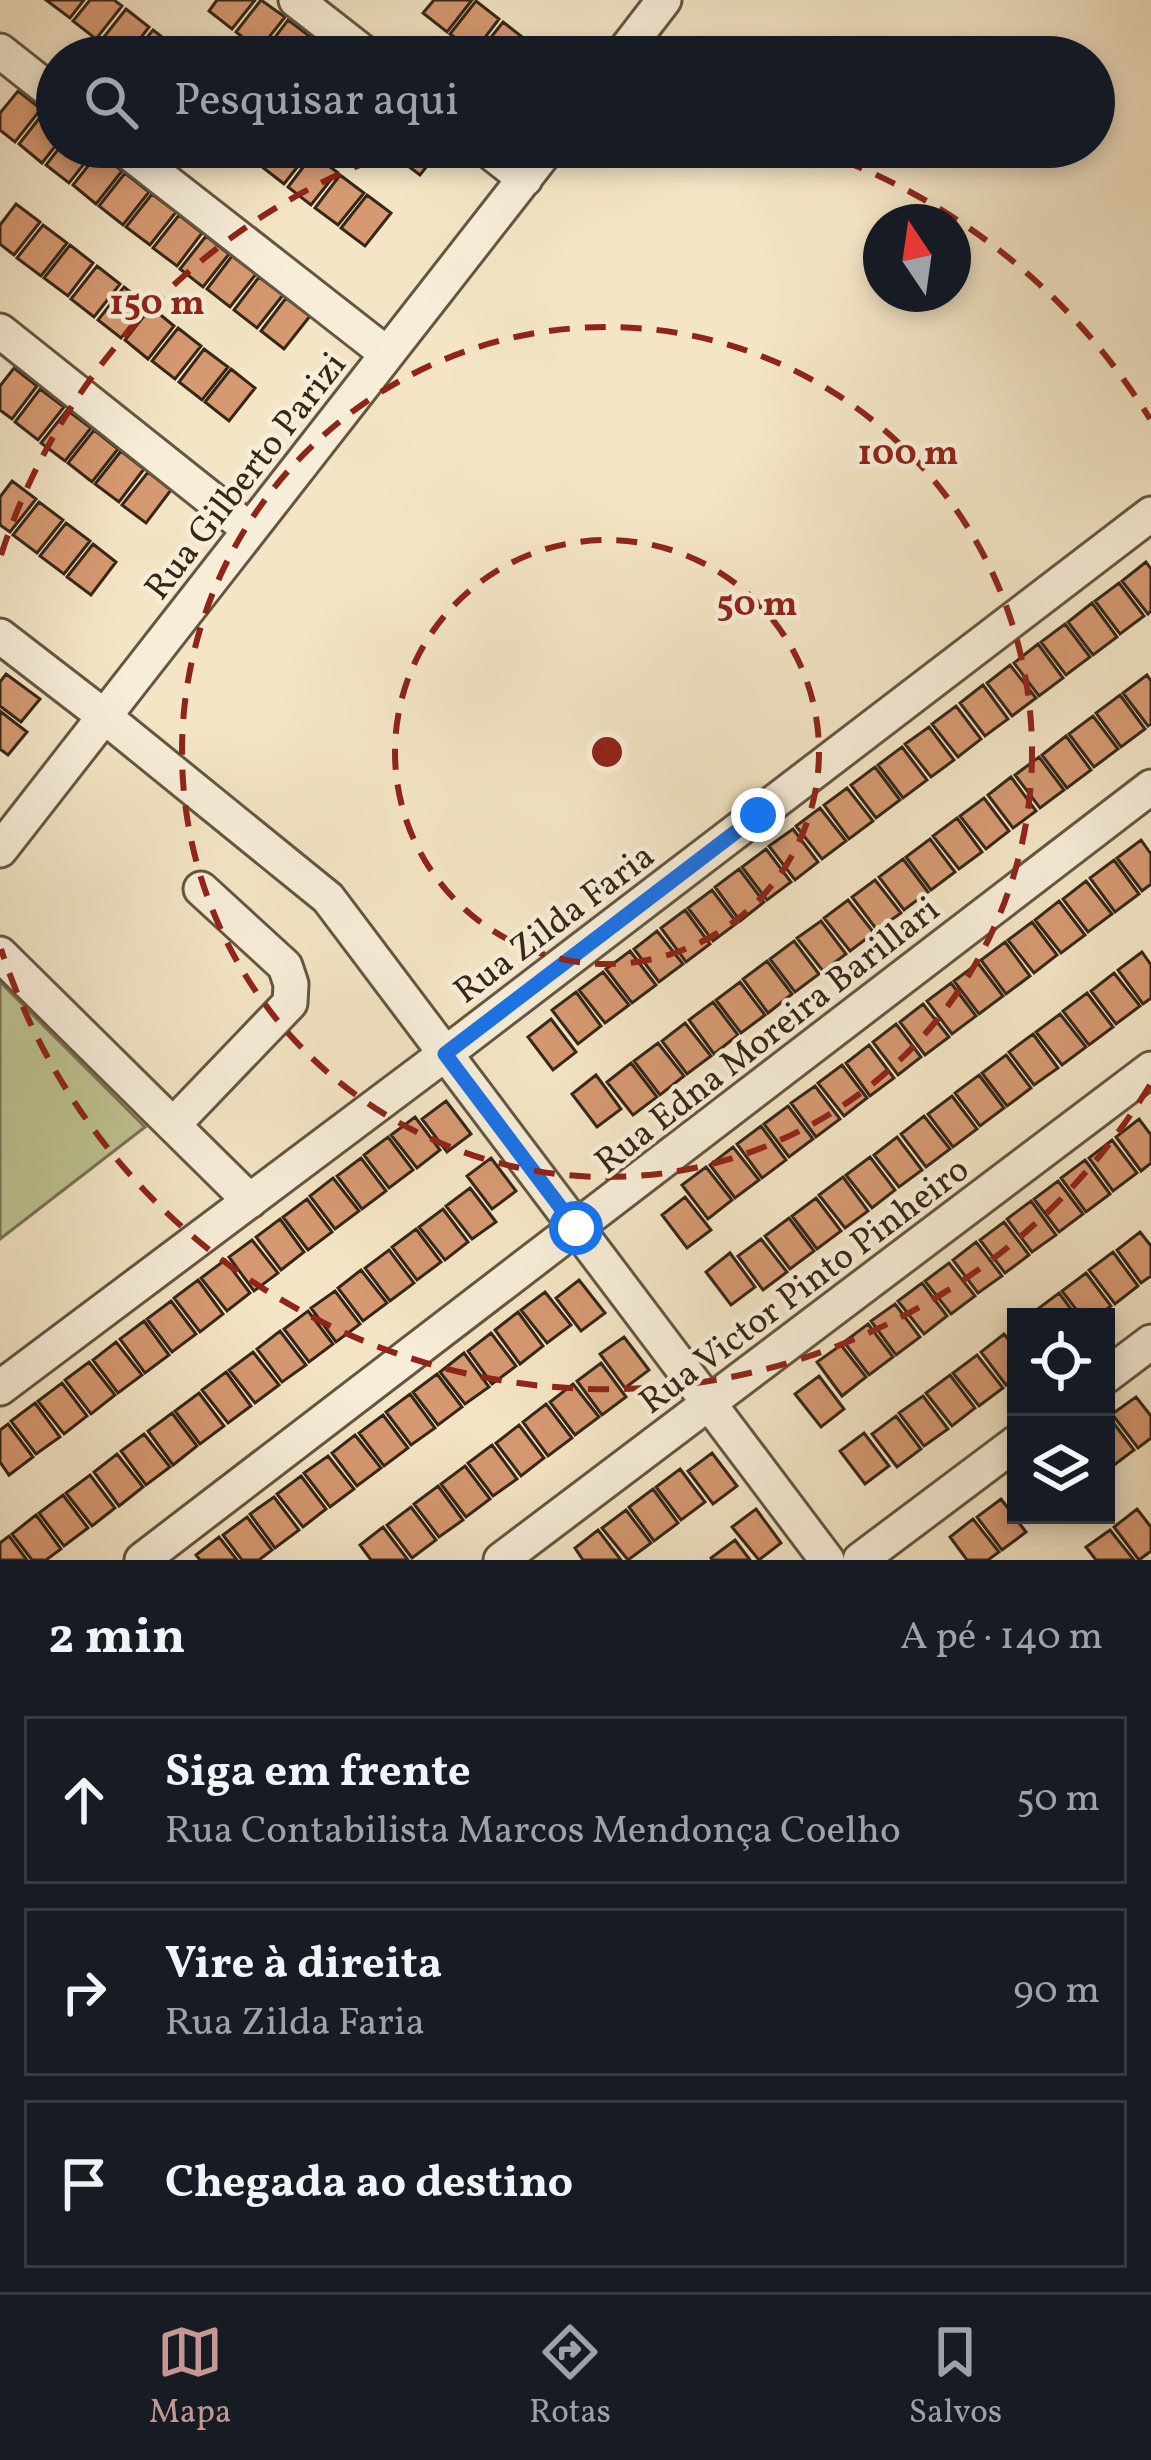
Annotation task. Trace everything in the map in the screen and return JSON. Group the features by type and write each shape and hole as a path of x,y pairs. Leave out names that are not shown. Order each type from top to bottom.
{"street":[{"path":"296,0 342,36"},
{"path":"635,36 658,2"},
{"path":"0,51 36,79"},
{"path":"149,168 387,354"},
{"path":"512,168 525,178"},
{"name":"Rua Gilberto Parizi","path":"0,850 533,168"},
{"path":"0,331 250,530"},
{"name":"Rua Zilda Faria","path":"0,1388 1151,514"},
{"path":"0,636 328,898 827,1560"},
{"name":"Rua Edna Moreira Barillari","path":"142,1560 1151,787"},
{"path":"173,1125 290,1003 286,966 201,889"},
{"path":"0,954 250,1201"},
{"name":"Rua Victor Pinto Pinheiro","path":"501,1560 1151,1069"},
{"path":"1115,1369 1151,1342"},
{"path":"860,1560 1007,1450"}],"green space":[{"path":"0,982 145,1127 0,1239"}],"building":[{"path":"46,0 84,0 70,18"},
{"path":"90,0 114,0 122,6 98,36 73,21"},
{"path":"217,0 255,0 232,29 209,11"},
{"path":"261,0 285,17 270,36 236,32"},
{"path":"434,0 472,0 447,32 423,13"},
{"path":"476,1 499,19 486,36 450,34"},
{"path":"126,9 149,27 142,36 105,36"},
{"path":"288,20 309,36 276,36"},
{"path":"503,22 521,36 492,36"},
{"path":"18,91 36,105 36,115 15,142 0,130 0,113"},
{"path":"36,122 36,158 19,144"},
{"path":"50,168 81,168 69,183"},
{"path":"86,168 122,171 96,204 73,185"},
{"path":"264,168 297,168 284,184"},
{"path":"302,168 337,172 311,205 288,187"},
{"path":"125,173 149,192 123,225 99,206"},
{"path":"340,175 364,193 338,225 315,208"},
{"path":"152,194 176,212 150,245 126,227"},
{"path":"367,195 391,213 365,246 341,228"},
{"path":"16,204 40,222 14,255 0,244 0,225"},
{"path":"179,215 202,233 177,266 153,248"},
{"path":"43,225 67,243 41,276 17,258"},
{"path":"206,236 229,254 203,287 180,269"},
{"path":"70,245 93,263 68,296 44,278"},
{"path":"232,256 256,274 230,307 207,289"},
{"path":"97,266 120,284 94,317 71,299"},
{"path":"259,277 283,295 257,328 234,310"},
{"path":"124,287 147,305 121,338 98,320"},
{"path":"286,298 310,316 284,349 261,331"},
{"path":"151,307 174,326 148,359 125,340"},
{"path":"178,328 201,346 175,379 152,361"},
{"path":"204,349 228,367 202,400 179,382"},
{"path":"14,368 37,386 12,419 0,410 0,386"},
{"path":"231,369 255,388 229,421 205,402"},
{"path":"40,389 64,407 38,440 15,422"},
{"path":"67,410 91,428 65,461 41,443"},
{"path":"94,430 118,449 92,482 68,463"},
{"path":"121,451 144,469 119,502 95,484"},
{"path":"148,472 171,490 146,523 122,505"},
{"path":"12,481 36,499 10,532 0,525 0,497"},
{"path":"39,502 63,520 37,553 13,535"},
{"path":"66,523 90,541 64,574 40,556"},
{"path":"93,544 116,562 91,595 67,577"},
{"path":"1146,562 1151,569 1148,614 1122,581"},
{"path":"1119,583 1144,616 1120,634 1095,601"},
{"path":"1092,603 1117,637 1093,655 1068,622"},
{"path":"1065,624 1090,657 1066,675 1041,642"},
{"path":"1038,644 1063,678 1039,696 1014,663"},
{"path":"1010,665 1036,698 1012,716 987,683"},
{"path":"6,674 40,699 21,722 0,706 0,682"},
{"path":"1147,675 1151,681 1148,726 1123,693"},
{"path":"983,685 1008,719 985,736 960,703"},
{"path":"1120,695 1145,729 1121,747 1096,713"},
{"path":"956,706 981,739 958,757 932,724"},
{"path":"0,711 27,732 8,755 0,749"},
{"path":"1093,716 1118,749 1094,767 1069,734"},
{"path":"929,727 954,760 931,777 905,744"},
{"path":"1066,736 1091,770 1067,788 1042,755"},
{"path":"902,747 927,780 903,798 878,765"},
{"path":"1039,757 1064,790 1040,808 1015,775"},
{"path":"875,767 900,800 876,818 851,785"},
{"path":"1011,777 1036,811 1013,828 988,795"},
{"path":"847,788 873,821 849,839 824,805"},
{"path":"984,798 1009,831 986,849 960,816"},
{"path":"820,808 846,841 822,859 796,826"},
{"path":"957,818 982,852 959,869 933,836"},
{"path":"793,829 818,862 795,880 769,846"},
{"path":"930,839 955,872 931,890 906,857"},
{"path":"1141,840 1151,854 1151,884 1142,891 1117,858"},
{"path":"766,849 791,882 767,900 742,867"},
{"path":"903,859 928,892 904,910 879,877"},
{"path":"1114,860 1139,894 1115,912 1090,878"},
{"path":"739,869 764,902 740,921 715,887"},
{"path":"875,880 901,913 877,930 852,897"},
{"path":"1086,881 1112,914 1088,932 1063,899"},
{"path":"712,890 737,923 713,941 688,908"},
{"path":"848,900 874,933 850,951 824,918"},
{"path":"1059,901 1085,935 1061,953 1035,920"},
{"path":"685,910 710,944 686,962 661,928"},
{"path":"821,921 846,954 823,971 797,938"},
{"path":"1032,922 1057,955 1034,973 1008,940"},
{"path":"657,931 683,964 659,982 634,949"},
{"path":"794,941 819,974 795,992 770,959"},
{"path":"1005,942 1030,976 1006,994 981,960"},
{"path":"630,951 656,985 632,1003 606,969"},
{"path":"1142,952 1151,965 1151,998 1143,1004 1118,970"},
{"path":"767,961 792,994 768,1013 743,979"},
{"path":"978,963 1003,996 979,1014 954,981"},
{"path":"603,972 629,1005 605,1023 579,990"},
{"path":"1114,973 1140,1006 1116,1024 1091,991"},
{"path":"740,982 765,1015 741,1033 716,1000"},
{"path":"951,983 976,1016 952,1034 927,1001"},
{"path":"576,992 601,1026 578,1044 552,1010"},
{"path":"1087,993 1113,1027 1089,1045 1063,1011"},
{"path":"713,1002 738,1035 714,1054 689,1020"},
{"path":"923,1004 949,1037 925,1055 900,1022"},
{"path":"1060,1014 1086,1047 1062,1065 1036,1032"},
{"path":"551,1019 576,1052 553,1070 528,1037"},
{"path":"685,1023 711,1056 687,1074 662,1041"},
{"path":"896,1024 921,1057 898,1075 873,1042"},
{"path":"1033,1034 1058,1068 1034,1085 1009,1052"},
{"path":"658,1043 684,1076 660,1095 634,1061"},
{"path":"869,1045 894,1078 870,1096 846,1063"},
{"path":"1006,1055 1031,1088 1007,1106 982,1073"},
{"path":"631,1063 657,1097 633,1115 607,1082"},
{"path":"842,1065 867,1098 844,1116 818,1083"},
{"path":"596,1075 621,1109 597,1127 572,1094"},
{"path":"979,1075 1004,1108 980,1126 955,1093"},
{"path":"815,1086 840,1119 816,1137 791,1103"},
{"path":"952,1096 977,1129 953,1147 928,1114"},
{"path":"446,1101 471,1134 447,1152 422,1119"},
{"path":"788,1106 813,1139 789,1157 764,1124"},
{"path":"924,1116 950,1149 926,1167 901,1134"},
{"path":"415,1117 440,1150 417,1168 391,1135"},
{"path":"1139,1119 1151,1135 1151,1163 1141,1171 1116,1137"},
{"path":"761,1126 786,1160 762,1178 737,1144"},
{"path":"388,1137 413,1170 389,1188 364,1155"},
{"path":"897,1137 922,1170 899,1187 874,1155"},
{"path":"1112,1140 1137,1173 1113,1191 1089,1158"},
{"path":"733,1147 759,1180 735,1198 710,1165"},
{"path":"870,1157 895,1190 872,1208 846,1175"},
{"path":"361,1158 386,1191 362,1209 337,1176"},
{"path":"491,1158 516,1191 492,1209 467,1176"},
{"path":"1085,1160 1110,1194 1086,1212 1061,1178"},
{"path":"706,1167 732,1200 708,1219 682,1185"},
{"path":"843,1177 868,1211 845,1228 819,1195"},
{"path":"333,1178 359,1211 335,1229 310,1196"},
{"path":"1058,1181 1083,1214 1059,1232 1034,1199"},
{"path":"470,1188 496,1222 472,1239 446,1206"},
{"path":"685,1197 711,1230 687,1248 662,1215"},
{"path":"816,1198 841,1231 817,1249 792,1216"},
{"path":"307,1199 332,1232 308,1250 283,1217"},
{"path":"1031,1201 1056,1235 1032,1252 1007,1219"},
{"path":"443,1209 468,1242 445,1260 419,1227"},
{"path":"789,1218 814,1251 790,1269 765,1236"},
{"path":"280,1219 304,1252 281,1270 256,1237"},
{"path":"1004,1222 1029,1255 1005,1273 980,1240"},
{"path":"416,1229 441,1262 417,1280 392,1247"},
{"path":"1140,1232 1151,1246 1151,1276 1141,1283 1117,1250"},
{"path":"761,1239 787,1272 763,1290 738,1256"},
{"path":"252,1240 278,1273 254,1291 229,1257"},
{"path":"976,1242 1002,1276 978,1293 953,1260"},
{"path":"389,1250 414,1283 390,1301 365,1268"},
{"path":"1113,1252 1138,1286 1115,1304 1089,1270"},
{"path":"730,1253 755,1287 731,1305 706,1272"},
{"path":"225,1260 250,1293 227,1311 201,1278"},
{"path":"949,1263 975,1296 951,1314 925,1281"},
{"path":"361,1270 387,1303 363,1321 338,1288"},
{"path":"1086,1273 1111,1306 1075,1308 1062,1291"},
{"path":"198,1280 223,1314 200,1332 174,1298"},
{"path":"579,1280 605,1313 581,1331 556,1298"},
{"path":"922,1283 947,1316 924,1334 898,1301"},
{"path":"335,1291 360,1324 336,1342 311,1308"},
{"path":"545,1292 571,1325 547,1343 521,1310"},
{"path":"1059,1293 1070,1308 1039,1308"},
{"path":"171,1301 196,1334 172,1352 147,1319"},
{"path":"895,1304 920,1337 896,1355 871,1321"},
{"path":"308,1311 333,1344 309,1362 284,1329"},
{"path":"518,1312 543,1346 520,1364 495,1330"},
{"path":"144,1321 169,1355 145,1373 120,1339"},
{"path":"868,1324 893,1357 869,1375 844,1342"},
{"path":"280,1331 306,1365 282,1382 257,1349"},
{"path":"491,1333 516,1366 492,1384 468,1351"},
{"path":"1004,1334 1007,1338 1006,1385 981,1352"},
{"path":"624,1337 649,1370 625,1388 600,1354"},
{"path":"116,1342 142,1375 118,1393 93,1360"},
{"path":"841,1345 866,1377 842,1396 817,1362"},
{"path":"253,1352 279,1385 255,1403 229,1370"},
{"path":"464,1353 489,1387 465,1404 440,1372"},
{"path":"977,1355 1003,1388 979,1406 953,1373"},
{"path":"89,1362 115,1395 91,1414 65,1380"},
{"path":"601,1363 626,1397 602,1415 577,1381"},
{"path":"226,1372 251,1406 228,1423 202,1390"},
{"path":"437,1374 462,1407 438,1425 413,1392"},
{"path":"950,1375 975,1408 952,1426 926,1393"},
{"path":"819,1376 844,1409 821,1427 795,1394"},
{"path":"62,1383 87,1416 64,1434 38,1401"},
{"path":"573,1384 599,1417 575,1435 550,1402"},
{"path":"199,1393 224,1426 200,1444 175,1411"},
{"path":"410,1394 435,1428 411,1445 386,1412"},
{"path":"923,1396 948,1429 924,1446 899,1413"},
{"path":"1136,1397 1151,1416 1151,1438 1138,1448 1115,1412"},
{"path":"35,1403 60,1437 36,1454 11,1421"},
{"path":"546,1404 572,1438 548,1456 523,1422"},
{"path":"172,1413 197,1446 173,1465 148,1431"},
{"path":"383,1415 408,1448 384,1466 359,1433"},
{"path":"896,1416 921,1449 897,1467 872,1434"},
{"path":"8,1424 33,1457 9,1475 0,1462 0,1430"},
{"path":"519,1425 544,1458 521,1476 496,1443"},
{"path":"1115,1425 1134,1450 1115,1464"},
{"path":"864,1433 889,1466 865,1484 840,1451"},
{"path":"144,1434 170,1467 146,1485 121,1451"},
{"path":"355,1435 381,1468 357,1486 332,1453"},
{"path":"492,1445 517,1479 493,1496 468,1463"},
{"path":"712,1453 737,1486 713,1504 688,1471"},
{"path":"117,1454 143,1487 119,1506 94,1472"},
{"path":"328,1456 354,1489 330,1507 304,1473"},
{"path":"465,1466 490,1499 466,1517 441,1484"},
{"path":"680,1469 705,1502 681,1520 656,1487"},
{"path":"90,1475 115,1508 92,1526 66,1493"},
{"path":"301,1476 326,1509 303,1527 277,1494"},
{"path":"438,1486 463,1520 439,1537 414,1504"},
{"path":"653,1489 678,1523 654,1541 629,1507"},
{"path":"63,1495 88,1528 64,1546 39,1513"},
{"path":"274,1497 299,1530 275,1548 250,1514"},
{"path":"1001,1499 1007,1507 1007,1524 1020,1524 1026,1532 1002,1550 977,1517"},
{"path":"411,1507 436,1540 412,1558 387,1525"},
{"path":"756,1509 781,1543 759,1560 732,1527"},
{"path":"1137,1509 1151,1527 1151,1551 1139,1560 1114,1527"},
{"path":"626,1510 651,1543 628,1560 602,1528"},
{"path":"36,1515 61,1549 46,1560 32,1560 12,1534"},
{"path":"247,1517 272,1550 259,1560 242,1560 223,1535"},
{"path":"973,1519 999,1552 988,1560 967,1560 950,1537"},
{"path":"383,1527 408,1560 371,1560 360,1545"},
{"path":"598,1530 621,1560 583,1560 575,1548"},
{"path":"1110,1530 1134,1560 1096,1560 1086,1547"},
{"path":"9,1536 27,1560 0,1560 0,1543"},
{"path":"219,1537 237,1560 200,1560 196,1555"},
{"path":"735,1540 750,1560 712,1560 711,1558"}],"route":[{"path":"576,1228 445,1054 758,815"}]}
